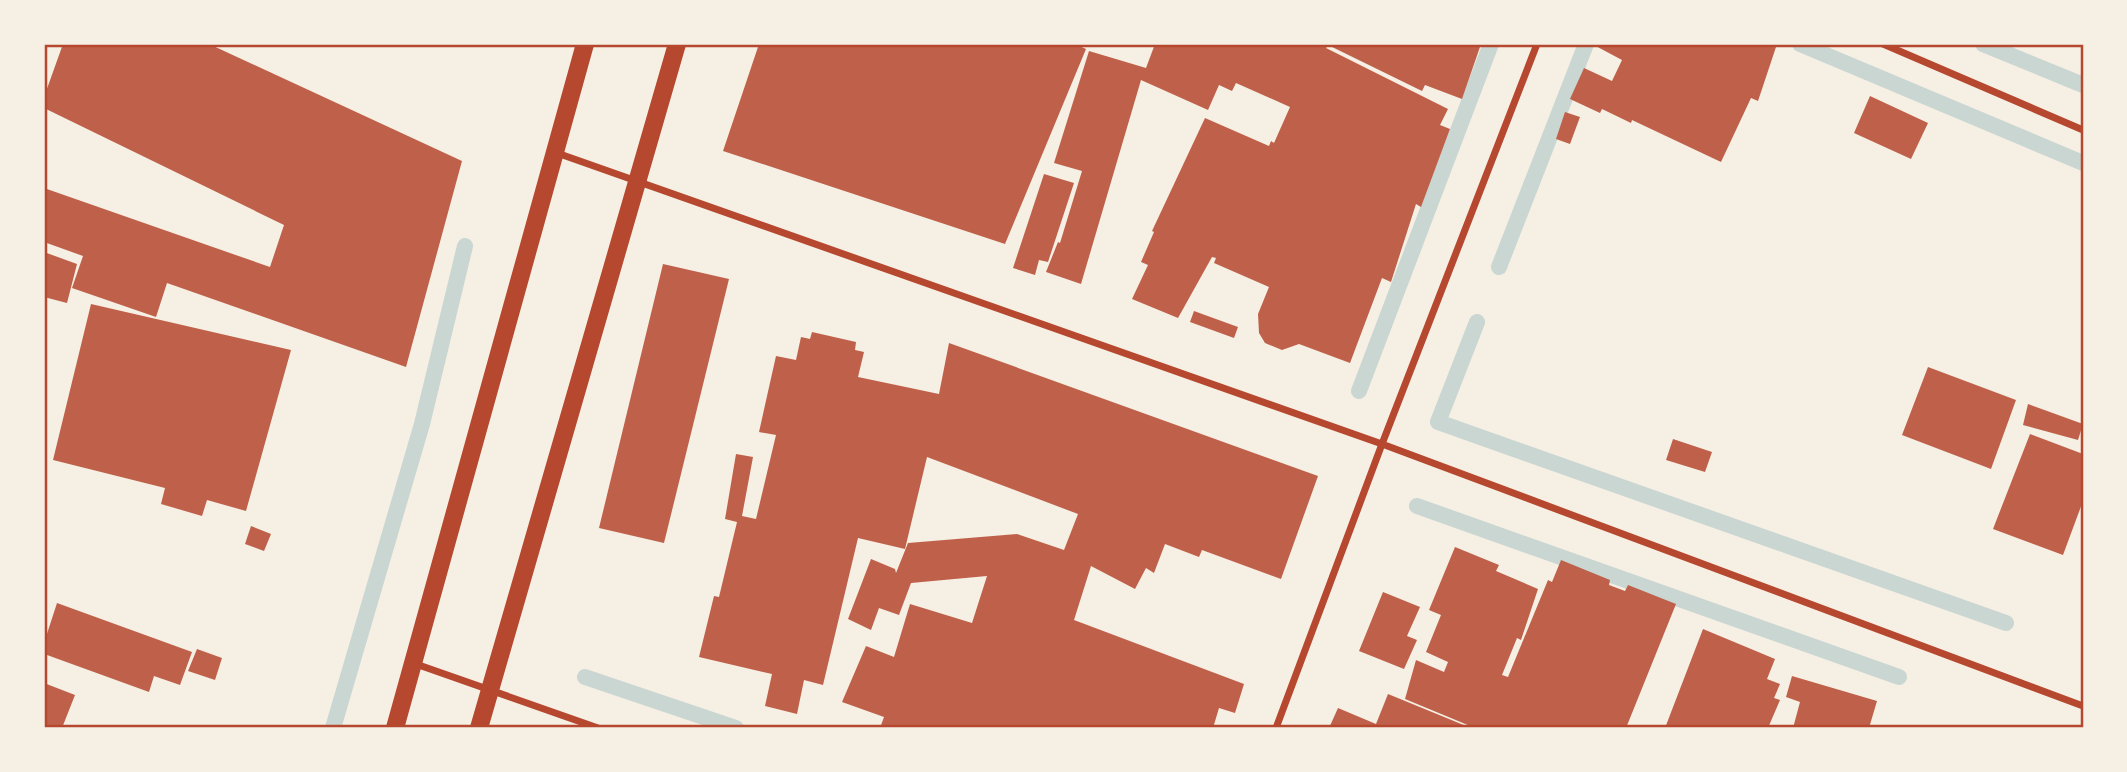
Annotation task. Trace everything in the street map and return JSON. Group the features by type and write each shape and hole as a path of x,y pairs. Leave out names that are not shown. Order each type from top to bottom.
{"main road":[{"path":"395,728 585,44"},
{"path":"479,728 677,44"}],"street":[{"path":"1276,728 1382,444 1537,44"},
{"path":"1883,44 2083,130"},
{"path":"555,152 1382,444 2083,706"},
{"path":"412,663 598,728"}],"building":[{"path":"63,44 209,44 462,161 406,367 167,283 156,317 72,288 83,256 44,242 44,188 270,267 284,225 44,108 44,97"},
{"path":"759,44 1075,44 1086,49 1005,244 723,151"},
{"path":"1155,44 1481,44 1462,99 1425,85 1422,91 1328,45 1326,48 1448,109 1440,125 1450,129 1421,207 1416,204 1391,282 1382,278 1350,363 1299,344 1282,350 1265,343 1259,333 1258,314 1269,287 1214,263 1216,258 1212,257 1178,318 1132,299 1148,265 1141,262 1154,232 1152,231 1205,118 1269,146 1271,141 1274,143 1290,107 1236,83 1232,91 1219,85 1208,110 1141,80 1081,284 1046,272 1058,242 1060,243 1082,171 1054,163 1089,51 1146,68"},
{"path":"1592,44 1777,44 1758,101 1751,98 1721,162 1632,120 1631,123 1602,109 1600,113 1570,99 1584,68 1612,81 1622,60"},
{"path":"1870,96 1928,123 1911,159 1854,133"},
{"path":"1565,112 1580,117 1570,144 1556,139"},
{"path":"1044,174 1074,183 1048,262 1039,260 1035,275 1013,268"},
{"path":"44,252 77,264 67,303 44,297"},
{"path":"663,264 729,279 664,543 599,528"},
{"path":"91,304 291,350 246,511 207,500 202,516 161,504 165,488 53,460"},
{"path":"1194,311 1238,327 1234,338 1190,322"},
{"path":"812,332 856,342 855,350 864,352 858,377 939,394 949,343 1318,476 1281,579 1202,550 1199,557 1165,544 1154,573 1146,568 1135,589 1091,566 1074,620 1244,684 1235,713 1219,708 1213,728 880,728 884,717 842,702 866,646 894,657 910,604 972,623 987,576 911,583 899,615 879,608 871,630 848,619 871,559 895,569 896,573 908,543 1017,534 1064,550 1078,514 927,457 905,549 858,538 823,685 804,680 797,714 765,706 772,674 699,657 714,596 719,597 737,522 725,519 736,454 753,457 742,516 756,519 776,435 759,432 776,356 796,360 801,337 810,339"},
{"path":"1928,367 2016,400 1991,469 1902,435"},
{"path":"2028,404 2083,424 2078,440 2023,425"},
{"path":"2030,434 2083,454 2083,501 2063,555 1993,529"},
{"path":"1673,439 1712,452 1705,472 1666,460"},
{"path":"251,526 271,534 264,551 245,544"},
{"path":"1455,547 1499,565 1496,571 1538,589 1521,640 1517,638 1502,675 1508,677 1548,580 1552,582 1561,560 1610,580 1609,585 1625,591 1628,585 1676,604 1626,728 1475,728 1405,699 1416,660 1444,672 1448,662 1426,652 1441,615 1429,610"},
{"path":"1383,592 1420,607 1407,636 1417,640 1404,669 1359,651"},
{"path":"57,603 192,652 180,685 154,676 149,692 47,655 44,663 44,643"},
{"path":"1703,629 1775,659 1767,679 1780,684 1774,698 1780,700 1768,728 1665,728"},
{"path":"197,649 222,658 215,680 188,671"},
{"path":"1792,676 1877,701 1869,728 1793,728 1800,702 1786,697"},
{"path":"44,683 75,695 62,728 44,728"},
{"path":"1388,694 1471,728 1329,728 1338,708 1376,724"}],"waterway":[{"path":"1359,391 1491,44"},
{"path":"1499,267 1586,44"},
{"path":"1800,44 2083,163"},
{"path":"1983,44 2083,85"},
{"path":"333,728 422,424 465,246"},
{"path":"1477,322 1438,422 2006,623"},
{"path":"1417,506 1899,677"},
{"path":"585,677 736,728"}]}
